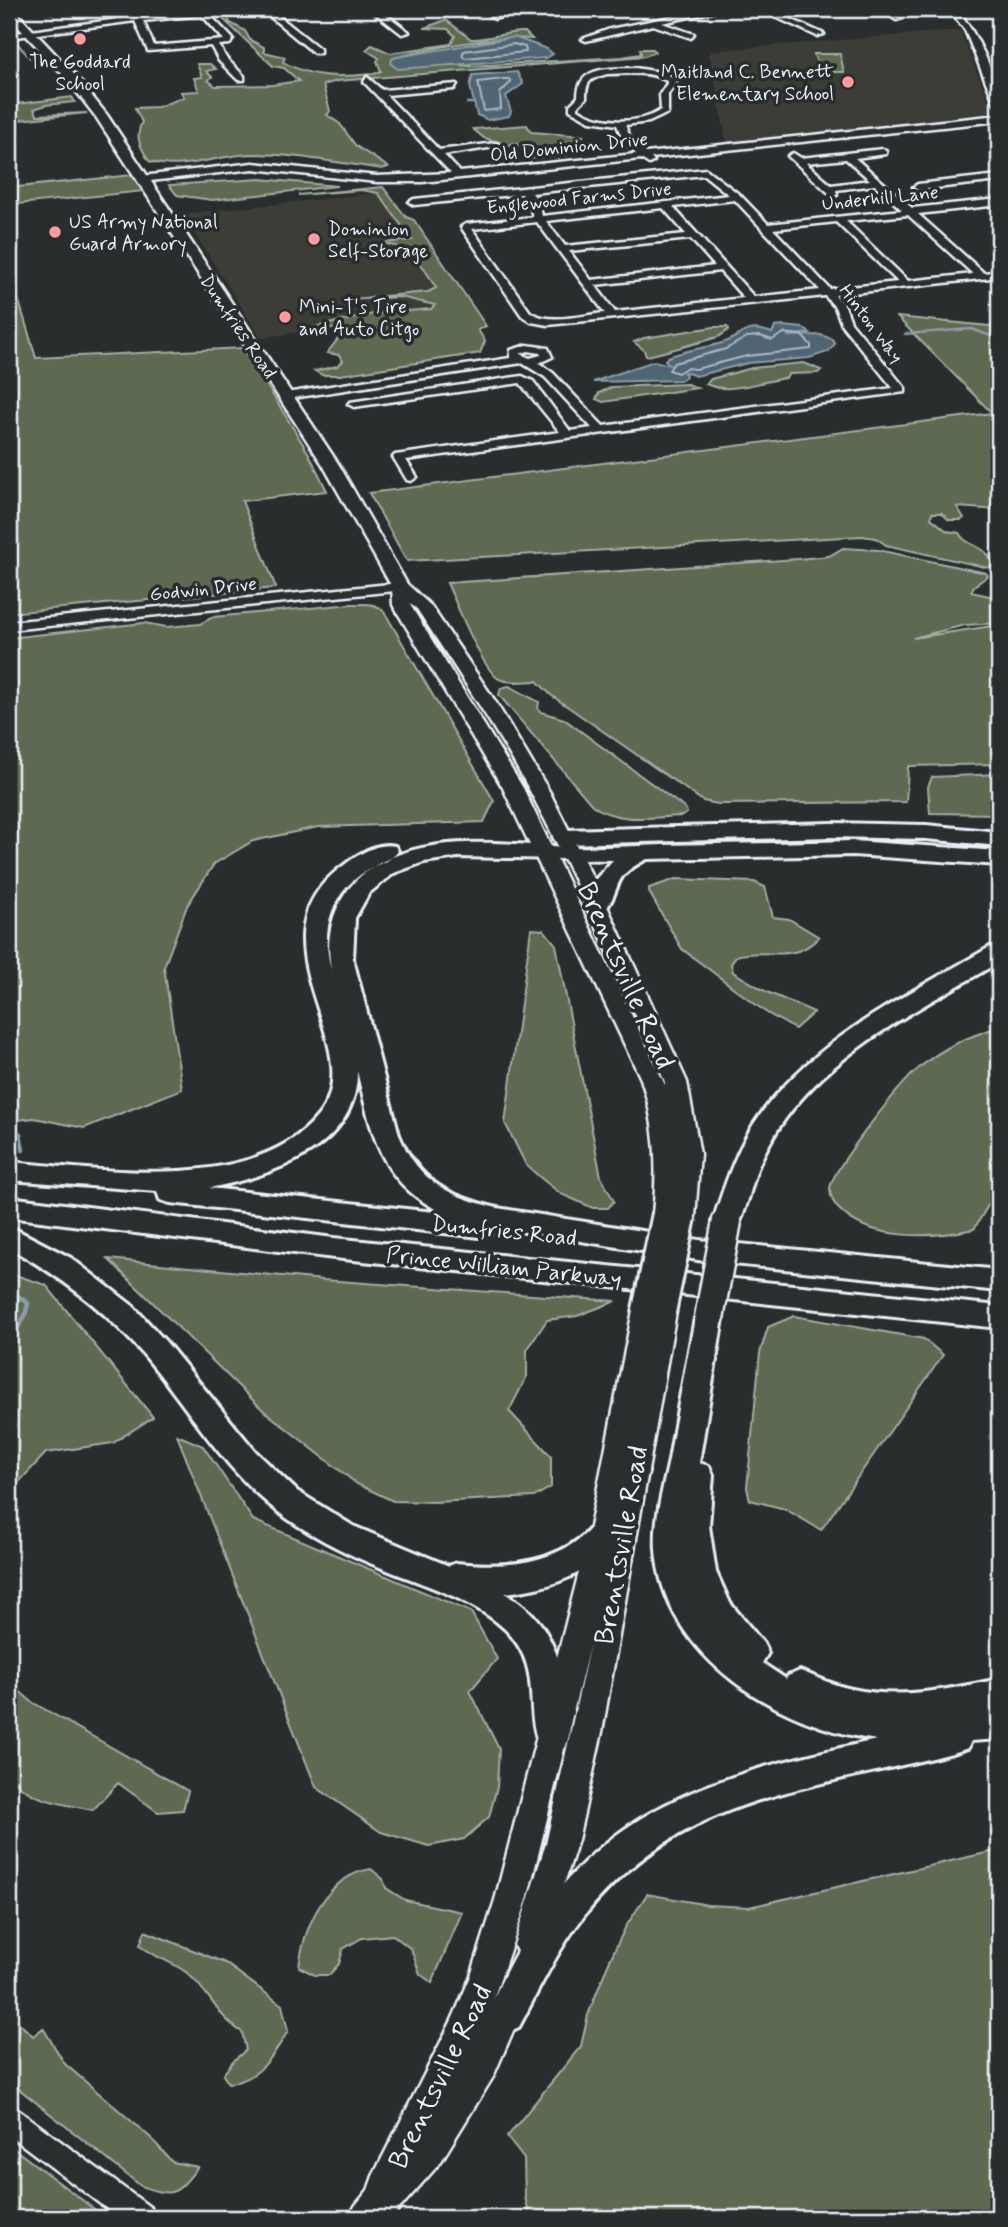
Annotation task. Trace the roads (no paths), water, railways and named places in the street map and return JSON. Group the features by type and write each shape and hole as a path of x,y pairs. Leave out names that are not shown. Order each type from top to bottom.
{"highway":[{"path":"704,1251 497,1218 460,1209 434,1197 413,1181 390,1147 341,959 338,938 343,914 350,900 370,878 382,870 429,853 843,830 926,832 999,839"},
{"path":"9,1172 144,1180 204,1180 268,1164 299,1147 324,1126 332,1115 343,1092 345,1080 314,953 312,932 317,910 341,878 355,867 396,847 454,836 641,854 853,848 999,858"},
{"path":"597,906 611,872 623,862 641,854"},
{"path":"955,854 999,865"},
{"path":"999,952 863,1031 814,1070 780,1104 760,1135 738,1181 734,1222 716,1318 672,1529 676,1577 686,1604 716,1644 754,1679 773,1692 811,1710 862,1724 908,1729 999,1724"},
{"path":"734,1222 758,1165 779,1130 813,1090 849,1059 884,1035 999,973"},
{"name":"Dumfries Road","path":"9,1172 227,1200 999,1281"},
{"name":"Prince William Parkway","path":"9,1207 334,1248 999,1317"},
{"path":"9,1236 72,1272 114,1305 156,1350 236,1452 288,1502 362,1544 430,1572 493,1603 515,1619 531,1638 542,1658 549,1684 553,1737"},
{"path":"716,1318 693,1535 699,1575 720,1618 743,1645 775,1673 808,1690 846,1702 885,1710 918,1710 999,1694"},
{"path":"430,1572 483,1580 532,1577 569,1563 602,1537 620,1510 633,1472"},
{"path":"506,2014 545,1942 579,1894 627,1847 650,1830 708,1801 755,1785 906,1751 999,1724"}],"main road":[{"name":"Dumfries Road","path":"9,11 101,115 286,396 331,465 400,587 401,605 554,845"},
{"name":"Brentsville Road","path":"370,2214 464,2032 478,2000 511,1900 602,1537 688,1154 681,1101 661,1048 597,906 554,845"},
{"name":"Brentsville Road","path":"554,845 657,1094 668,1150 674,1215"},
{"name":"Brentsville Road","path":"370,2214 428,2151 481,2065 506,2014 558,1862 628,1516 654,1311"}],"street":[{"path":"9,36 138,18 165,9 190,9"},
{"path":"50,12 59,21 205,14 246,9"},
{"path":"265,9 317,51"},
{"path":"374,9 405,32"},
{"path":"484,9 497,17"},
{"path":"586,39 652,22 721,9"},
{"path":"762,9 820,34"},
{"path":"884,9 899,18"},
{"path":"953,9 969,30 999,104"},
{"path":"138,18 151,49 223,43 229,39 205,14"},
{"path":"652,22 691,36"},
{"path":"214,44 222,59 241,78"},
{"path":"635,71 657,73 671,79 673,85 664,94 663,114 651,119 620,122 592,120 574,110 574,105 582,97 582,84 586,78 606,72 635,71"},
{"path":"367,80 458,176"},
{"path":"379,93 454,86"},
{"name":"Old Dominion Drive","path":"142,179 253,166 377,179 458,176 999,118"},
{"path":"620,122 626,138 663,176"},
{"path":"438,153 496,146"},
{"path":"785,149 831,191 878,182"},
{"path":"798,161 883,152"},
{"path":"848,156 982,276"},
{"name":"Hinton Way","path":"411,477 400,457 901,390 846,323 840,306 737,197 706,172 414,202"},
{"path":"918,187 999,178"},
{"path":"526,192 534,202 539,219 613,316"},
{"name":"Englewood Farms Drive","path":"545,322 526,314 466,227 737,197"},
{"name":"Underhill Lane","path":"766,227 999,202"},
{"path":"666,205 752,301"},
{"path":"838,219 906,284"},
{"path":"562,250 694,236"},
{"path":"588,283 722,268"},
{"path":"536,334 545,322 999,274"},
{"path":"521,356 535,337 549,375"},
{"path":"286,396 542,354"},
{"path":"521,356 549,375 600,430"},
{"path":"354,404 522,379 529,383 567,435"},
{"path":"387,380 400,397"},
{"name":"Godwin Drive","path":"9,626 400,587"},
{"path":"9,2119 141,2218"}],"water":[{"path":"514,37 547,49 553,54 546,58 398,69 391,64 392,59 397,57"},
{"path":"517,72 523,84 506,96 511,112 509,116 488,120 477,115 470,86 473,75"},
{"path":"775,327 803,328 810,333 787,336 821,335 832,339 835,344 828,352 809,358 748,363 696,376 684,372 686,376 682,380 593,382 654,361 670,365 665,360 668,357 722,343 750,330 772,333"}],"waterway":[{"path":"12,38 33,61"},
{"path":"467,103 474,103"},
{"path":"905,334 972,329 999,339"},
{"path":"9,1124 20,1134 23,1150"},
{"path":"9,1290 28,1303 25,1316 9,1342"}],"place":[{"name":"The Goddard School","path":"80,39"},
{"name":"Maitland C. Bennett Elementary School","path":"848,82"},
{"name":"US Army National Guard Armory","path":"55,232"},
{"name":"Dominion Self-Storage","path":"314,239"},
{"name":"Mini-T's Tire and Auto Citgo","path":"285,317"}]}
